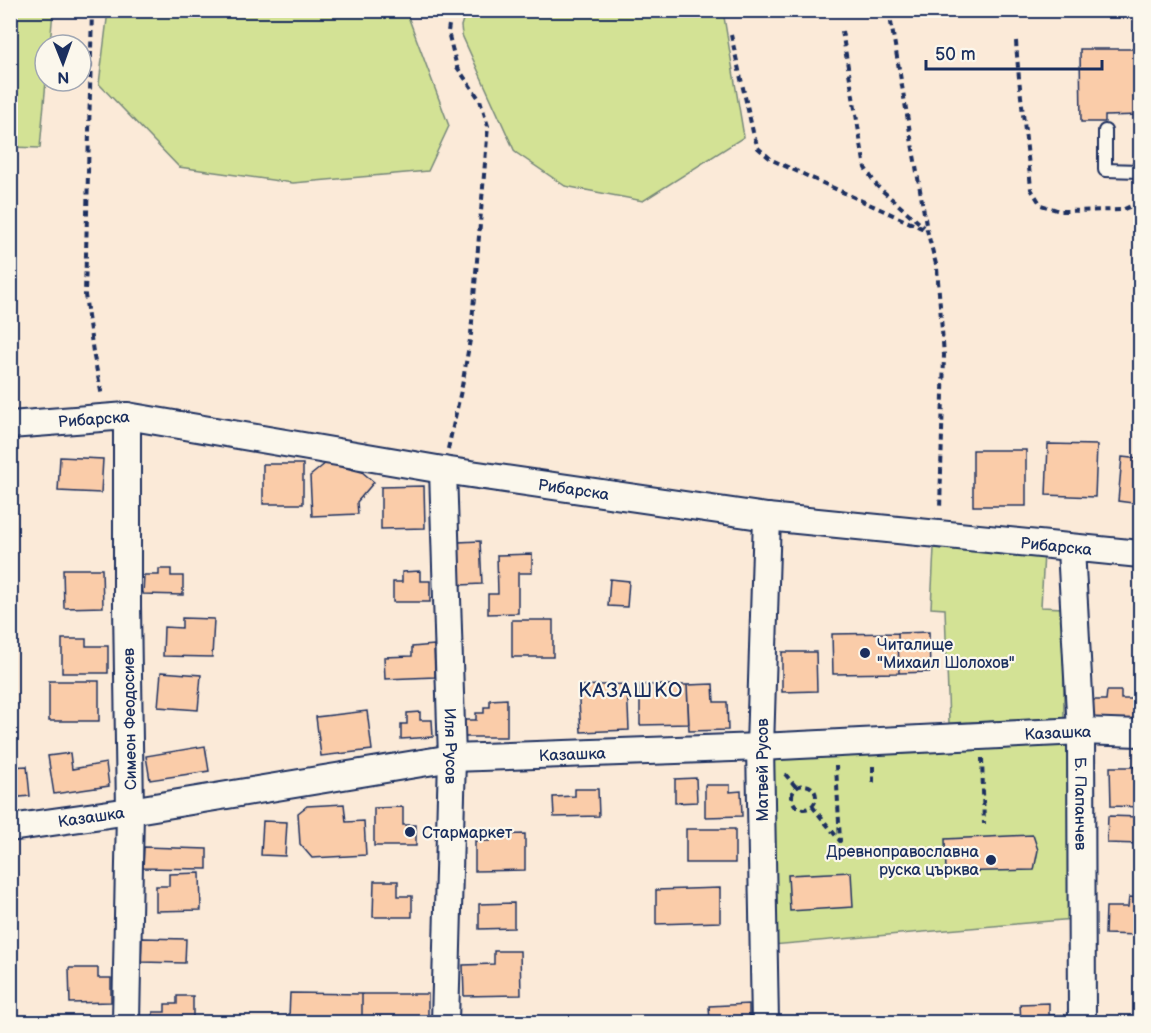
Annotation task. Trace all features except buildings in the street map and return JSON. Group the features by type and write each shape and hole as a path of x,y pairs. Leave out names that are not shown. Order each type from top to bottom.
{"street":[{"name":"Рибарска","path":"10,425 117,417 443,470 768,518 1140,554"},
{"name":"Симеон Феодосиев","path":"117,417 127,606 130,812 126,1023"},
{"name":"Иля Русов","path":"443,470 452,759 445,1023"},
{"name":"Матвей Русов","path":"765,1023 760,747 768,518"},
{"name":"Б. Папанчев","path":"1071,549 1082,731 1082,1023"},
{"name":"Казашка","path":"10,828 130,812 452,759 1082,731 1140,733"}],"lane":[{"path":"1105,131 1105,170 1140,171"}],"path":[{"path":"92,10 85,295 93,352 117,417"},
{"path":"443,470 471,334 489,126 480,100 457,67 448,32 452,10"},
{"path":"890,11 927,230 937,268 944,355 942,489 938,535"},
{"path":"842,31 865,168 877,186 927,230"},
{"path":"731,35 758,148 772,160 927,230"},
{"path":"1016,41 1020,96 1026,128 1031,189 1034,196 1041,205 1068,211 1122,210 1140,202"},
{"path":"982,755 984,824"},
{"path":"873,757 873,786"},
{"path":"812,806 840,841 836,759"},
{"path":"808,785 815,790 816,799 812,806 801,809 794,805 792,793 796,787 808,785"}],"green space":[{"path":"11,10 53,11 51,33 33,33 33,93 45,93 40,148 11,147"},
{"path":"466,10 723,11 744,137 643,201 565,186 515,152 462,35 461,26"},
{"path":"108,11 406,11 449,126 428,171 293,183 179,167 99,84"},
{"path":"934,548 1044,553 1041,607 1063,608 1064,718 949,723 945,609 931,608"},
{"path":"1077,740 1074,919 772,945 767,755"}],"place":[{"name":"Читалище \"Михаил Шолохов\"","path":"865,653"},
{"name":"Стармаркет","path":"410,832"},
{"name":"Древноправославна руска църква","path":"991,860"}],"district":[{"name":"КАЗАШКО","path":"631,690"}]}
